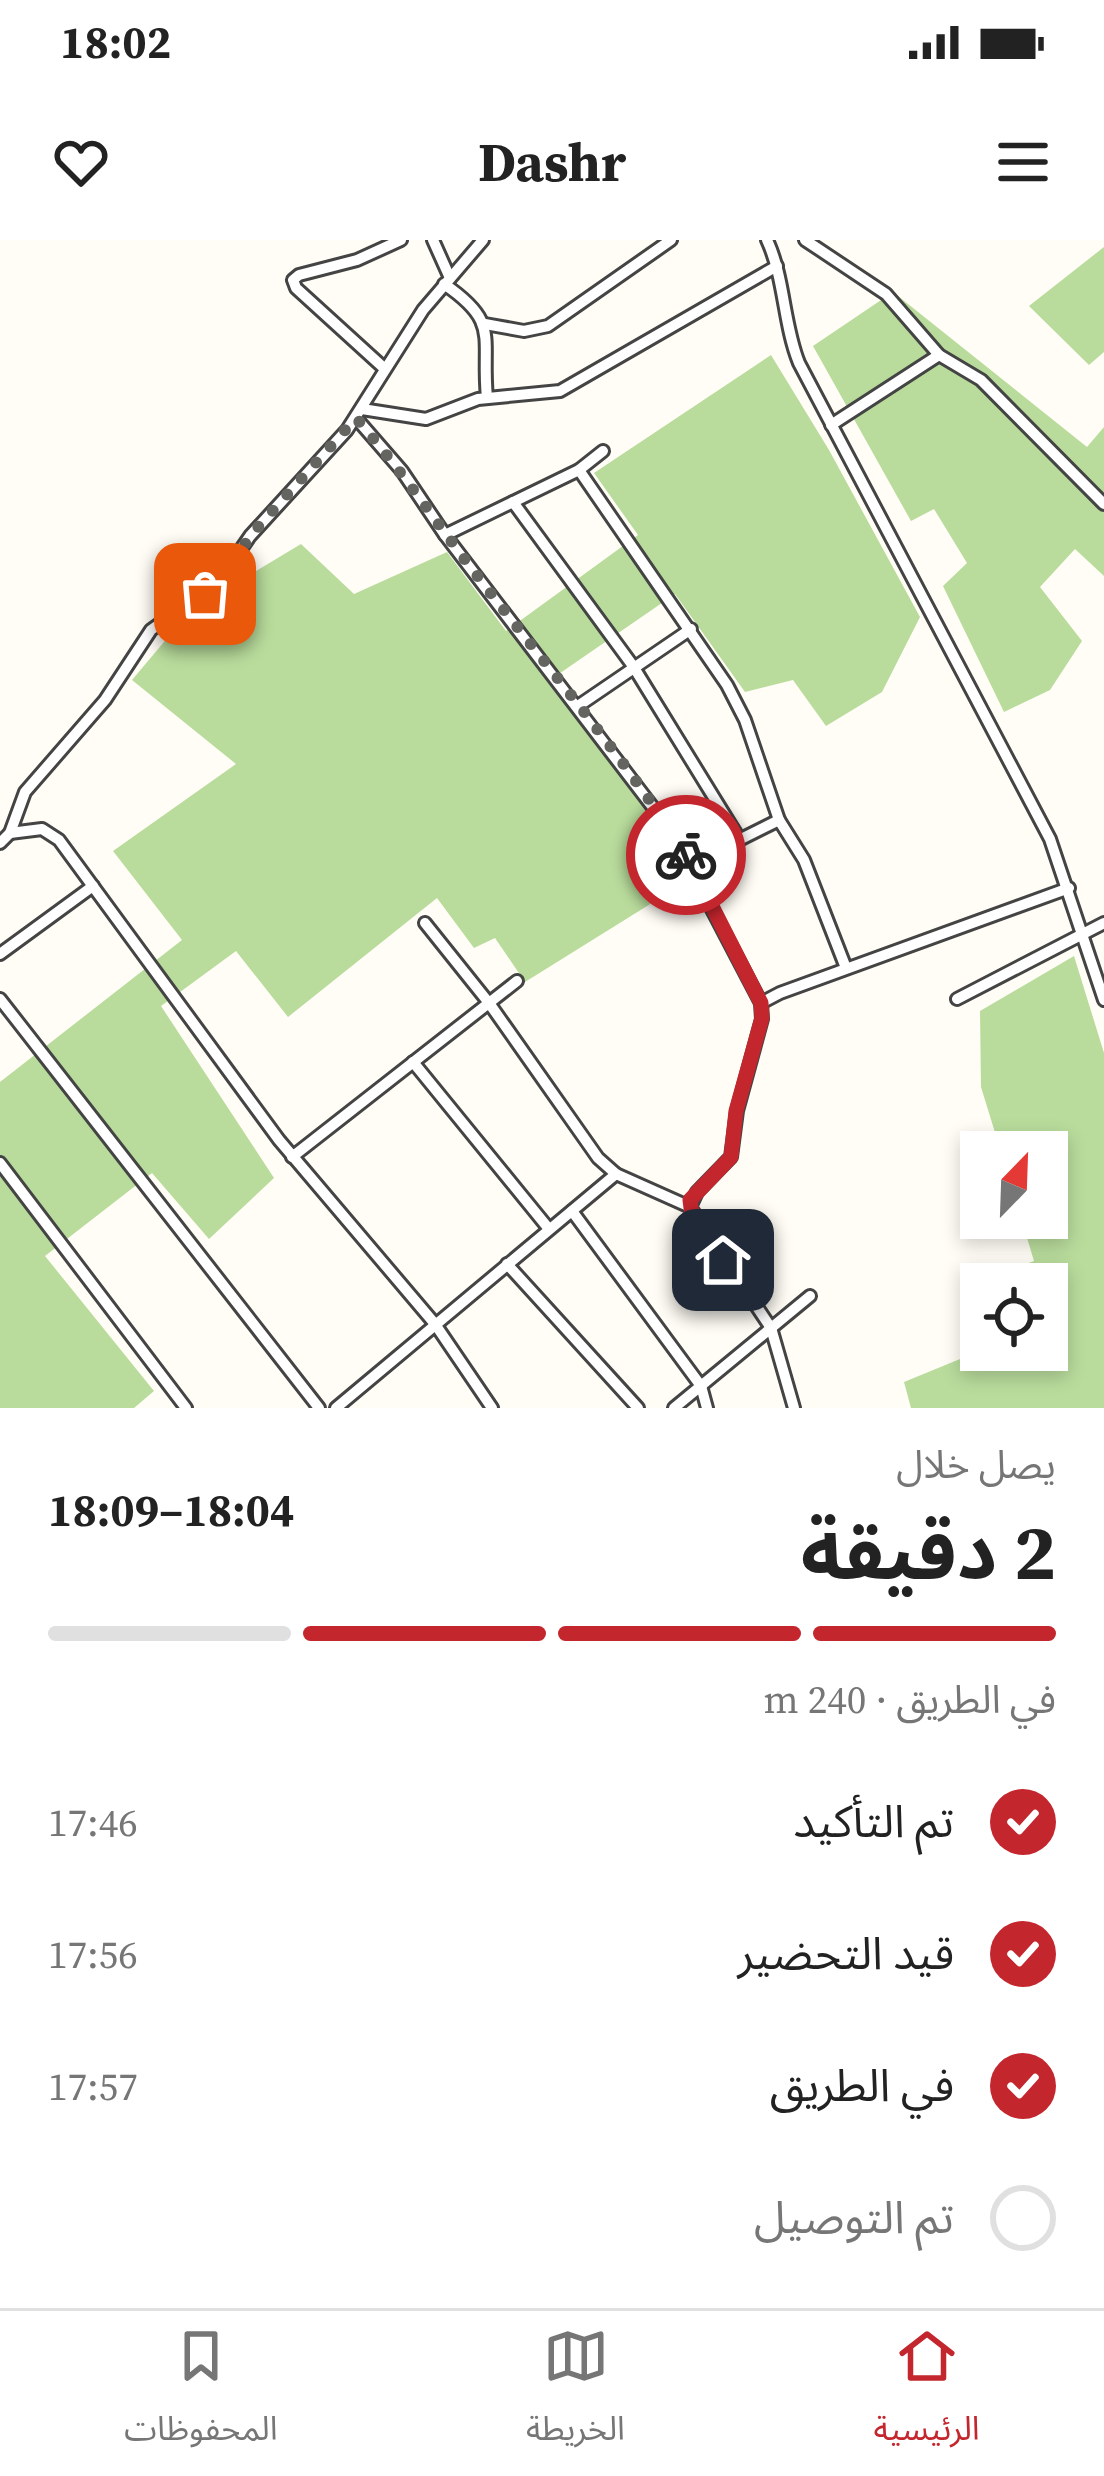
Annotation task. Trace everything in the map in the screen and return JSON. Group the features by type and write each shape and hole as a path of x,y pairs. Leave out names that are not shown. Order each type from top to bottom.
{"street":[{"path":"385,369 296,288 293,280 401,240"},
{"path":"434,240 447,281 476,308 485,324 487,398"},
{"path":"0,843 10,833 25,792 105,700 151,630 219,581 250,536 359,414 404,336 484,240"},
{"path":"485,324 524,331 548,326 671,240"},
{"path":"767,240 777,266 792,345 1028,793 1069,888 1104,1000"},
{"path":"806,240 886,294 939,355 981,380 1104,504"},
{"path":"359,414 426,418 487,398 571,387 777,266"},
{"path":"831,425 939,355"},
{"path":"359,414 692,864 761,1003 762,1018 736,1111 731,1157 697,1192 690,1208"},
{"path":"445,535 579,470 603,451"},
{"path":"579,470 691,629 745,720 779,820 804,860 846,968"},
{"path":"513,502 633,666 740,840"},
{"path":"578,706 691,629"},
{"path":"692,864 779,820"},
{"path":"10,833 51,832 292,1157 435,1324 492,1408"},
{"path":"0,954 93,886"},
{"path":"761,1003 1069,888"},
{"path":"425,923 598,1158 616,1174 690,1208 771,1328 794,1408"},
{"path":"957,999 1104,923"},
{"path":"292,1157 517,981"},
{"path":"0,999 319,1408"},
{"path":"413,1062 549,1229"},
{"path":"0,1163 186,1408"},
{"path":"336,1408 616,1174"},
{"path":"572,1210 701,1386 707,1408"},
{"path":"507,1264 638,1408"},
{"path":"674,1408 811,1296"}],"green space":[{"path":"1104,247 1104,352 1089,365 1029,306"},
{"path":"893,292 1087,447 1104,427 1104,576 1075,549 1040,587 1082,641 1050,690 1004,712 943,586 967,563 934,509 911,521 813,346"},
{"path":"771,355 920,617 882,692 826,726 793,680 745,692 675,594 550,680 660,827 692,878 525,982 495,938 474,948 437,898 288,1017 236,951 161,1006 274,1178 209,1239 152,1173 45,1256 154,1391 134,1408 0,1408 0,1082 182,940 113,851 236,764 132,680 190,611 301,544 354,594 447,552 506,631 638,535 594,473"},
{"path":"1074,956 1104,1053 1104,1408 911,1408 904,1382 960,1359 960,1371 1068,1371 1068,1263 1028,1263 1034,1261 1027,1239 1068,1239 1068,1131 995,1131 981,1087 980,1011"}],"way so far":[{"path":"205,594 230,569 250,536 356,418 403,471 445,535 686,855"}],"route":[{"path":"686,855 761,1003 756,1045 736,1111 731,1157 690,1200 692,1215 723,1260"}]}
